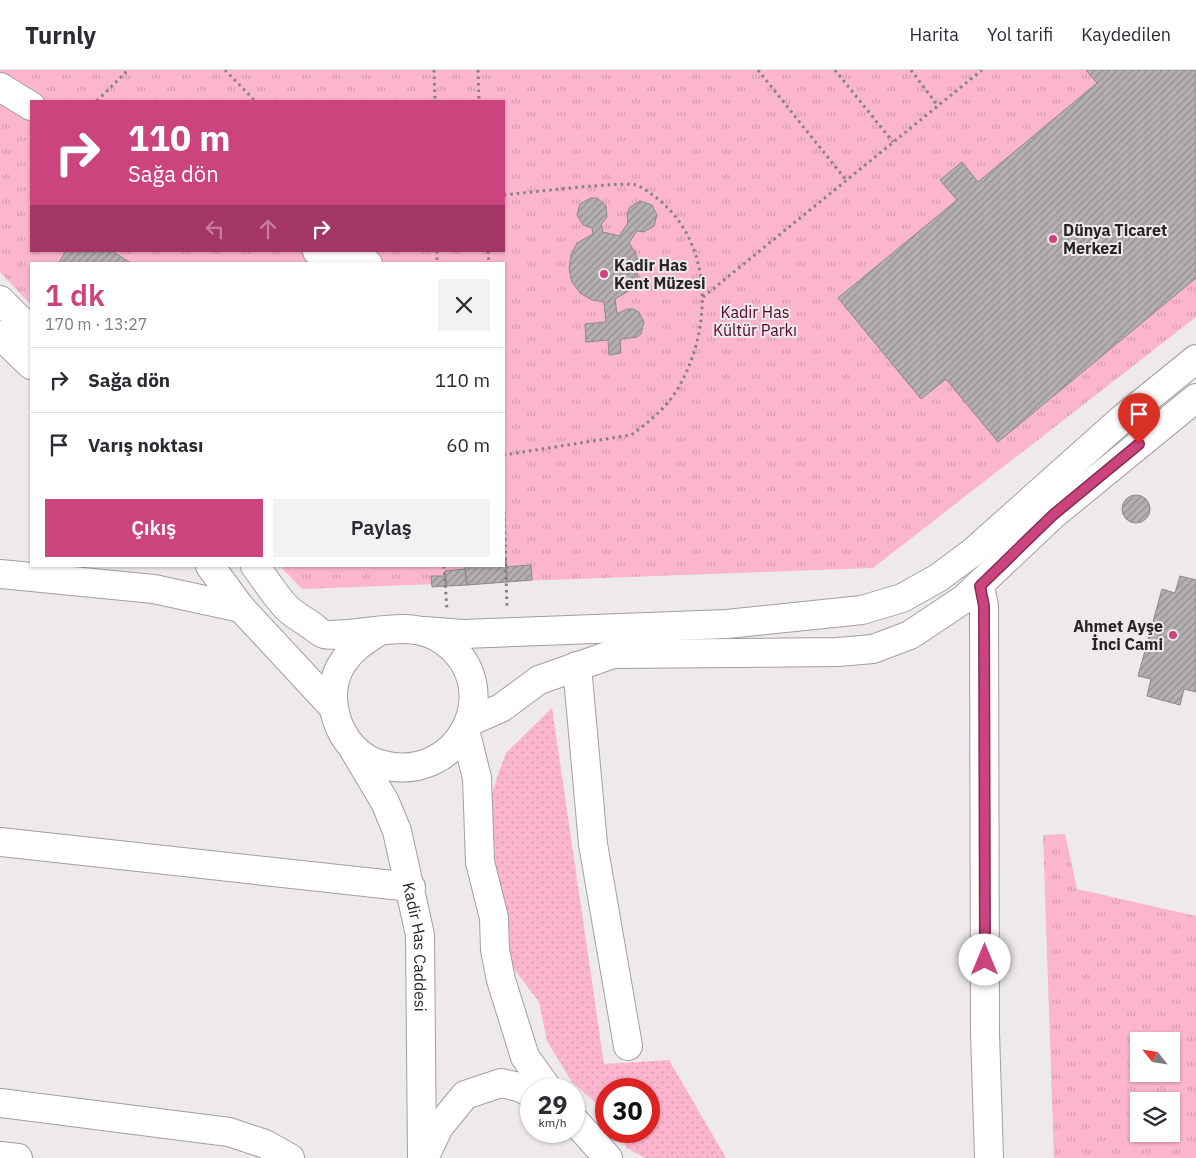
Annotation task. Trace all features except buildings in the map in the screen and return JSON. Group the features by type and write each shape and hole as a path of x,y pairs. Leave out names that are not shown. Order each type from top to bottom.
{"street":[{"path":"0,87 30,105"},
{"path":"321,252 360,262"},
{"path":"0,300 30,330"},
{"path":"0,335 30,364"},
{"path":"256,567 288,609 325,635 378,632 401,628 463,634 727,624 862,610 902,598 938,578 973,552 1122,419 1196,359"},
{"path":"467,726 501,708 539,680 613,654 838,652 873,649 910,635 980,586 1053,515 1196,398"},
{"path":"211,567 241,608 334,707"},
{"path":"0,574 154,589 241,608"},
{"path":"980,586 984,606 985,1033 989,1158"},
{"path":"378,632 358,644 342,663 334,684 334,707 340,730 354,748 372,761 394,768 418,767 439,759 456,744 467,726 474,702 471,679 461,658 445,641 424,631"},
{"path":"577,666 593,844 628,1046"},
{"path":"467,726 477,778 480,862 494,918 495,950 501,980 525,1057 540,1078"},
{"name":"Kadir Has Caddesi","path":"354,748 386,802 397,831 411,887 420,935 423,1158"},
{"path":"0,842 411,887"},
{"path":"423,1158 440,1127 465,1095 501,1083 520,1086"},
{"path":"0,1103 229,1132 265,1144 290,1158"},
{"path":"585,1133 608,1158"},
{"path":"0,1156 18,1158"}],"path":[{"path":"98,100 128,70"},
{"path":"225,70 254,100"},
{"path":"434,70 434,100"},
{"path":"478,70 479,100"},
{"path":"758,70 846,180"},
{"path":"835,70 892,142"},
{"path":"911,70 938,106"},
{"path":"702,297 982,70"},
{"path":"505,195 634,184 665,206 687,233 698,264 702,297 700,331 686,373 664,407 643,426 631,434 505,455"},
{"path":"505,530 508,582"},
{"path":"444,567 444,586"}],"green space":[{"name":"Kadir Has Kültür Parkı","path":"0,70 1196,70 1196,317 873,568 302,589 281,567 505,567 505,262 30,262 30,304 0,272"},
{"path":"552,708 604,1064 669,1060 726,1158 645,1158 627,1148 624,1143 660,1143 660,1078 595,1078 595,1102 585,1093 585,1078 570,1078 547,1041 539,1002 511,965 495,879 494,836 489,802 506,753"},
{"path":"1065,834 1077,889 1196,916 1196,1158 1054,1158 1043,835"}],"place":[{"name":"Dünya Ticaret Merkezi","path":"1053,239"},
{"name":"Kadir Has Kent Müzesi","path":"604,274"},
{"name":"Ahmet Ayşe İnci Cami","path":"1173,635"}],"route":[{"path":"985,960 984,606 980,586 1053,515 1139,444"}]}
